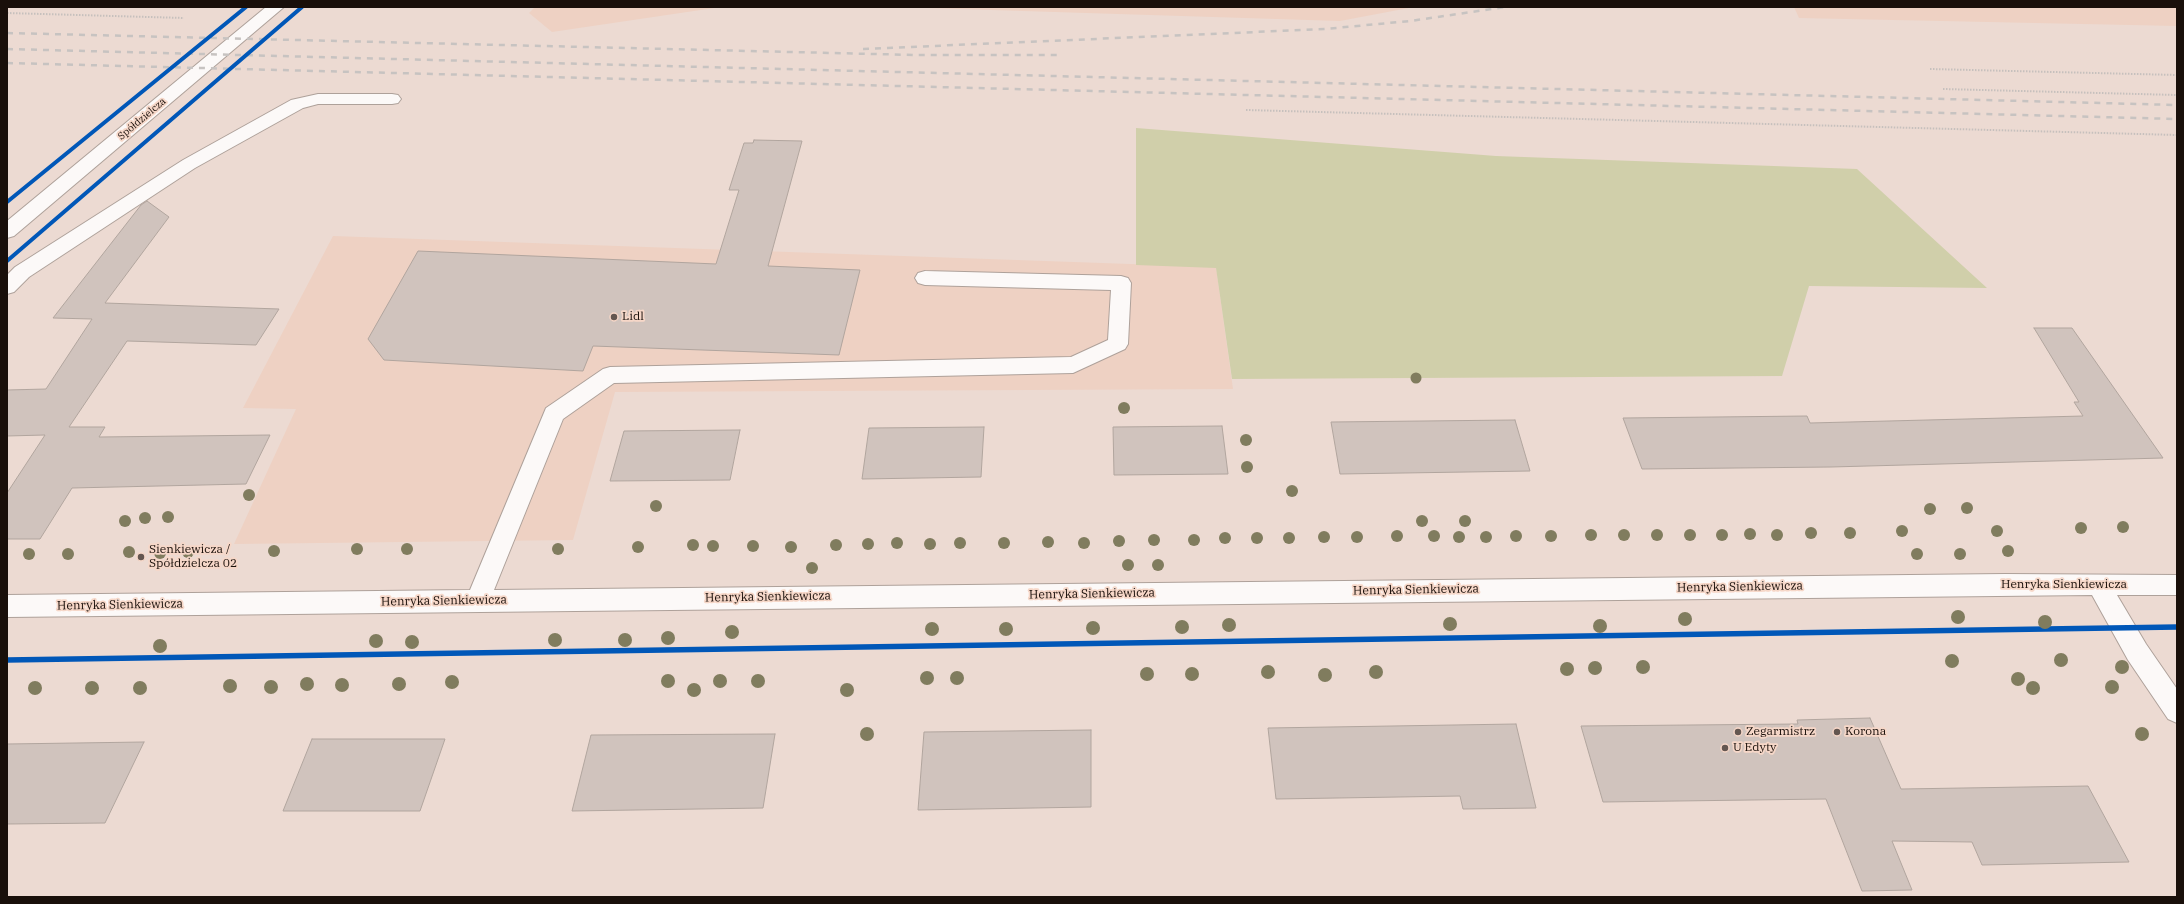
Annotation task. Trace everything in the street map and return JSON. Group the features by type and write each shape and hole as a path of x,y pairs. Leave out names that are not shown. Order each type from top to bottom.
{"street":[{"name":"Spółdzielcza","path":"7,230 276,7"},
{"path":"7,287 22,272 189,164 270,117 296,104 318,99 392,99"},
{"path":"478,600 554,414 610,375 1073,364 1118,344 1121,283 925,278"},
{"name":"Henryka Sienkiewicza","path":"7,606 478,600 2177,584"},
{"path":"2099,585 2137,652 2177,711"}],"path":[{"path":"7,13 184,18"},
{"path":"1930,69 2177,75"},
{"path":"1943,89 2177,95"},
{"path":"1246,110 2177,135"}],"shaded area":[{"path":"535,7 721,7 552,32 529,13"},
{"path":"896,7 1414,7 1340,21"},
{"path":"1794,7 2177,7 2177,26 1799,18"},
{"path":"333,236 1216,267 1233,389 615,392 573,540 234,544 296,409 243,408"}],"green space":[{"path":"1136,128 1496,156 1857,169 1987,288 1809,286 1782,376 1232,379 1216,268 1136,265"}],"building":[{"name":"Lidl","path":"754,140 802,141 768,266 860,270 839,355 593,346 583,371 384,360 368,339 418,251 716,264 739,190 729,190 744,143 753,143"},
{"path":"147,201 169,217 105,303 279,309 256,345 127,341 69,427 105,427 99,437 270,435 246,484 72,488 40,539 7,539 7,493 45,435 7,436 7,390 46,389 92,319 53,318 141,205"},
{"path":"2034,328 2072,328 2163,458 1831,467 1642,469 1623,418 1807,416 1810,423 2083,416 2074,402 2079,402"},
{"path":"1515,420 1530,471 1340,474 1331,422"},
{"path":"1222,426 1228,474 1114,475 1113,427"},
{"path":"984,427 981,477 862,479 869,428"},
{"path":"740,430 730,480 610,481 624,431"},
{"path":"1870,718 1901,789 2088,786 2129,862 1982,865 1972,842 1892,841 1912,890 1862,891 1826,799 1603,802 1581,726 1798,724 1797,720"},
{"path":"1516,724 1536,808 1463,809 1460,796 1276,799 1268,728"},
{"path":"1091,730 1091,807 918,810 924,732"},
{"path":"775,734 763,808 572,811 591,735"},
{"path":"312,739 445,739 420,811 283,811"},
{"path":"144,742 105,823 7,824 7,744"}],"railway":[{"path":"863,49 1325,29 1410,21 1505,7"},
{"path":"7,33 915,55 1062,55"},
{"path":"7,49 2177,105"},
{"path":"7,63 2177,119"}],"cycle path":[{"path":"7,202 246,7"},
{"path":"7,261 302,7"},
{"path":"7,660 2177,627"}],"place":[{"name":"Lidl","path":"614,317"},
{"name":"Sienkiewicza / Spółdzielcza 02","path":"141,557"},
{"name":"Zegarmistrz","path":"1738,732"},
{"name":"Korona","path":"1837,732"},
{"name":"U Edyty","path":"1725,748"}]}
